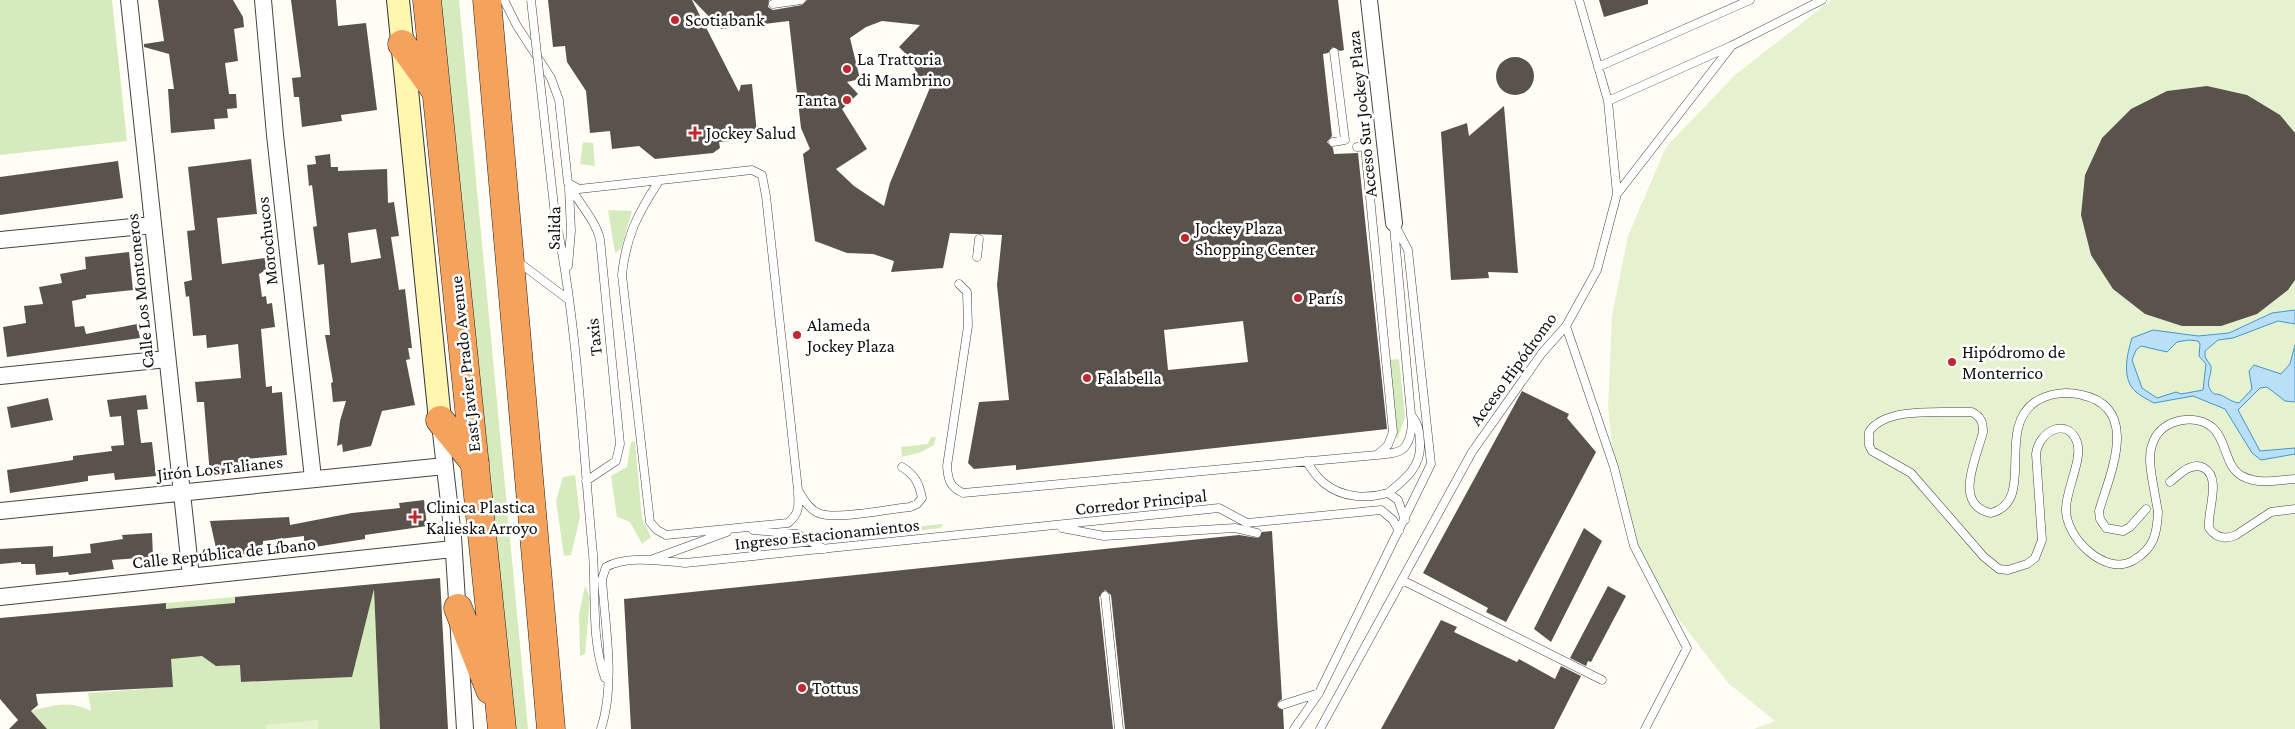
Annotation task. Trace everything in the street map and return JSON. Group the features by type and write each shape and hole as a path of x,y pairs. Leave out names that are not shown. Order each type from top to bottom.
{"highway":[{"name":"East Javier Prado Avenue","path":"428,0 500,724"},
{"path":"488,0 551,729"},
{"path":"402,44 436,91"},
{"path":"440,420 475,463"},
{"path":"458,608 500,724"}],"main road":[{"name":"East Javier Prado Avenue","path":"398,0 440,420"}],"street":[{"name":"Calle Los Montoneros","path":"129,0 190,577"},
{"name":"Morochucos","path":"263,0 275,135 314,478"},
{"name":"Acceso Sur Jockey Plaza","path":"1369,0 1394,223"},
{"path":"0,240 153,225"},
{"path":"0,376 168,359"},
{"name":"East Javier Prado Avenue","path":"440,420 458,608 465,729"},
{"name":"Jirón Los Talianes","path":"0,511 445,466"},
{"name":"Calle República de Líbano","path":"0,598 453,549"}],"lane":[{"name":"Salida","path":"504,0 516,26 551,78 559,100 571,231 567,273"},
{"path":"531,0 555,215 567,273 586,481 598,658 608,683 606,711 601,729"},
{"path":"774,4 800,0"},
{"name":"Acceso Hipódromo","path":"1320,729 1472,452 1542,353 1566,326 1597,270 1617,194 1608,101 1579,0"},
{"path":"1598,67 1750,0"},
{"path":"1608,101 1732,46 1822,0"},
{"path":"1617,194 1732,46"},
{"path":"1333,142 1345,140 1334,52"},
{"path":"1357,147 1365,146 1393,432 1388,444 1377,455"},
{"path":"568,183 579,189 752,170 760,173 764,180 798,490 799,509 796,517 788,523 666,535 657,530 650,522 622,274 625,248 638,213 659,181"},
{"name":"Taxis","path":"568,183 578,202 597,227 600,239 620,444 616,461 586,481"},
{"path":"959,284 967,292 968,326 947,466 948,480 955,489 963,493 1396,453 1405,449 1410,439 1412,416 1394,223"},
{"path":"1294,729 1319,693 1405,520 1430,464 1408,250 1394,223"},
{"path":"977,257 979,239"},
{"path":"511,256 569,300"},
{"path":"1566,326 1614,467 1634,546 1688,648 1645,729"},
{"path":"2146,509 2130,527 2123,531 2106,528 2100,519 2100,511 2118,447 2118,428 2104,405 2087,396 2075,393 2054,394 2033,403 2020,421 2016,433 2014,485 2011,500 1999,511 1991,512 1978,508 1973,503 1968,490 1983,432 1981,419 1977,415 1972,412 1894,415 1879,421 1869,432 1869,445 1872,451 1911,473 1984,557 1999,569 2008,570 2027,564 2035,558 2039,549 2042,531 2036,454 2038,442 2050,431 2062,430 2072,435 2076,440 2078,453 2067,495 2066,511 2083,546 2095,557 2112,564 2130,562 2143,555 2156,536 2158,512 2150,459 2154,438 2166,427 2182,420 2194,420 2212,428 2218,435 2233,468 2240,475 2258,481 2295,479"},
{"path":"1306,462 1324,483 1342,492 1370,498 1388,494 1409,477 1421,455 1419,425 1412,416"},
{"path":"798,490 802,499 820,514 833,515 910,507 917,504 922,498 920,487 912,473 902,467"},
{"path":"2170,482 2191,468 2202,467 2207,470 2212,481 2210,528 2213,534 2221,538 2230,538 2236,535 2271,512 2295,510"},
{"path":"1388,494 1398,500 1405,520"},
{"name":"Corredor Principal","path":"1052,527 1219,508 1247,523 1381,510 1393,520 1398,534"},
{"path":"1052,527 1104,536 1235,528 1257,533"},
{"name":"Ingreso Estacionamientos","path":"608,683 602,578 606,567 614,562 651,560 685,563 1052,527"},
{"path":"651,560 738,528 797,534 824,549"},
{"path":"1402,580 1602,680"},
{"path":"1105,596 1119,729"},
{"path":"1282,705 1319,693"}],"green space":[{"path":"0,0 112,0 127,141 0,155"},
{"path":"438,0 459,0 528,729 515,729"},
{"name":"Hipódromo de Monterrico","path":"1831,0 2295,0 2295,729 1754,729 1775,721 1728,683 1660,595 1619,505 1608,408 1612,316 1628,236 1666,147 1735,75"},
{"path":"583,142 593,143 595,166 580,164"},
{"path":"608,210 632,211 621,249 615,253"},
{"path":"1399,359 1405,417 1397,440 1388,360"},
{"path":"931,437 936,437 934,445 921,452 902,457 901,447 928,444"},
{"path":"635,441 642,518 651,537 642,544 630,522 617,517 611,476 627,467 631,442"},
{"path":"575,475 580,517 571,555 564,556 556,501 563,477"},
{"path":"943,524 941,528 823,541 822,534 829,536"},
{"path":"374,584 380,729 47,729 31,711 54,705 68,705 91,711 88,693 173,687 166,603 235,597 242,682 351,677 357,658 352,586"},
{"path":"585,586 590,598 585,654 580,656 579,614"},
{"path":"318,720 318,729 266,729 266,725"}],"water":[{"path":"2295,310 2295,324 2278,321 2233,338 2218,340 2205,351 2205,357 2211,366 2208,384 2214,394 2239,403 2252,389 2249,371 2254,365 2281,374 2290,364 2295,345 2295,402 2285,401 2267,387 2260,388 2238,410 2260,451 2295,448 2295,454 2261,460 2252,453 2225,409 2193,396 2154,403 2131,387 2126,366 2132,338 2153,330 2198,336 2229,333 2272,313","holes":["2198,341 2200,344 2199,356 2206,364 2203,390 2181,394 2176,392 2157,398 2142,388 2132,360 2136,350 2141,346 2167,352 2177,342"]}],"building":[{"path":"158,0 233,0 243,17 244,27 234,29 238,61 225,63 229,94 236,94 237,108 227,109 228,118 214,119 215,129 171,133 168,89 174,89 169,54 144,47 144,44 164,41"},
{"path":"291,0 336,0 338,26 366,23 377,110 341,115 342,121 302,127 299,97 294,97 292,78 301,77"},
{"path":"548,0 692,0 739,92 741,85 752,84 757,133 740,135 741,140 719,142 720,148 713,153 655,159 639,146 612,149 610,131 590,133 586,91 567,62 565,46 553,47"},
{"name":"Jockey Plaza Shopping Center","path":"693,0 769,0 768,7 773,10 802,5 807,0 1338,0 1344,50 1340,51 1333,47 1328,53 1323,54 1332,136 1327,142 1333,148 1334,154 1358,153 1387,429 1016,470 1016,465 974,469 968,463 979,402 1009,400 997,285 1002,235 950,233 943,268 891,272 894,261 873,254 847,253 815,241 803,154 810,149 801,128 789,21 721,29","holes":["882,21 920,25 899,47 912,60 918,78 934,78 890,183 884,206 854,186 836,169 867,149 842,109 858,94 847,82 860,79 850,38 866,27","1243,321 1248,362 1168,370 1164,330"]},
{"path":"1599,0 1648,0 1648,4 1604,17"},
{"path":"1515,57 1528,63 1534,76 1528,89 1515,95 1502,89 1496,76 1502,63"},
{"path":"2207,86 2247,95 2280,115 2295,133 2295,280 2288,290 2257,314 2221,326 2182,326 2145,314 2113,289 2091,255 2081,215 2085,175 2102,138 2131,109 2167,91"},
{"path":"1504,106 1518,273 1488,272 1489,278 1451,280 1441,132 1467,123 1469,136"},
{"path":"330,154 331,167 338,167 338,171 387,169 388,203 394,202 399,236 391,237 399,290 405,289 412,348 408,348 410,359 406,360 415,405 382,411 371,446 343,452 342,444 337,446 340,421 346,401 333,402 331,383 333,382 325,335 330,335 324,264 318,265 313,227 317,226 312,185 309,186 307,165 316,164 315,156","holes":["376,229 381,258 351,263 348,233"]},
{"path":"251,159 257,214 217,218 222,264 265,258 266,270 259,274 262,297 266,296 267,304 272,303 275,327 261,329 266,387 272,386 272,393 282,392 287,455 247,459 248,472 210,476 204,402 197,402 195,382 241,378 238,344 207,348 206,335 193,336 189,296 186,297 184,282 192,280 187,231 195,230 188,167"},
{"path":"118,161 123,198 0,215 0,177"},
{"path":"129,252 133,290 86,295 86,298 72,301 75,327 84,326 86,334 137,324 140,338 7,357 3,327 26,323 24,306 43,304 39,287 62,283 60,274 86,269 85,257"},
{"path":"1522,391 1569,414 1567,418 1596,452 1506,622 1486,612 1488,608 1423,573"},
{"path":"146,395 148,409 137,410 141,443 152,442 156,476 115,480 114,473 88,476 88,481 10,493 7,470 73,460 73,456 112,451 111,446 124,445 121,416 110,417 107,400"},
{"path":"48,398 53,420 11,428 7,407"},
{"path":"424,500 427,526 365,535 365,539 315,547 313,540 304,541 304,536 263,541 263,544 258,547 259,557 220,550 219,547 216,548 210,521 289,517 290,525 352,513 400,508 399,503"},
{"path":"1584,528 1602,541 1551,642 1534,629"},
{"path":"1272,531 1282,699 1278,702 1277,706 1283,710 1284,729 1125,729 1111,595 1105,590 1099,597 1113,729 631,729 624,599 1239,535 1258,538 1262,532"},
{"path":"152,533 153,557 112,560 114,569 69,575 68,572 36,575 35,564 21,564 21,562 0,564 0,549 53,546 53,557 91,553 90,544 123,539 122,535"},
{"path":"440,578 448,729 380,729 374,589 352,677 241,682 240,665 216,666 202,656 171,659 173,687 36,694 38,705 31,711 47,729 9,729 18,720 0,699 0,618 166,603 166,609 235,603 235,597"},
{"path":"1608,586 1626,596 1591,662 1588,661 1586,666 1570,658"},
{"path":"1441,620 1457,627 1454,632 1517,662 1519,659 1555,679 1561,666 1581,676 1554,729 1381,729"}],"place":[{"name":"Scotiabank","path":"675,20"},
{"name":"La Trattoria di Mambrino","path":"847,69"},
{"name":"Tanta","path":"847,100"},
{"name":"Jockey Salud","path":"695,133"},
{"name":"Jockey Plaza Shopping Center","path":"1185,238"},
{"name":"París","path":"1298,298"},
{"name":"Alameda Jockey Plaza","path":"797,335"},
{"name":"Hipódromo de Monterrico","path":"1952,362"},
{"name":"Falabella","path":"1087,378"},
{"name":"Clinica Plastica Kalieska Arroyo","path":"415,517"},
{"name":"Tottus","path":"802,688"}]}
